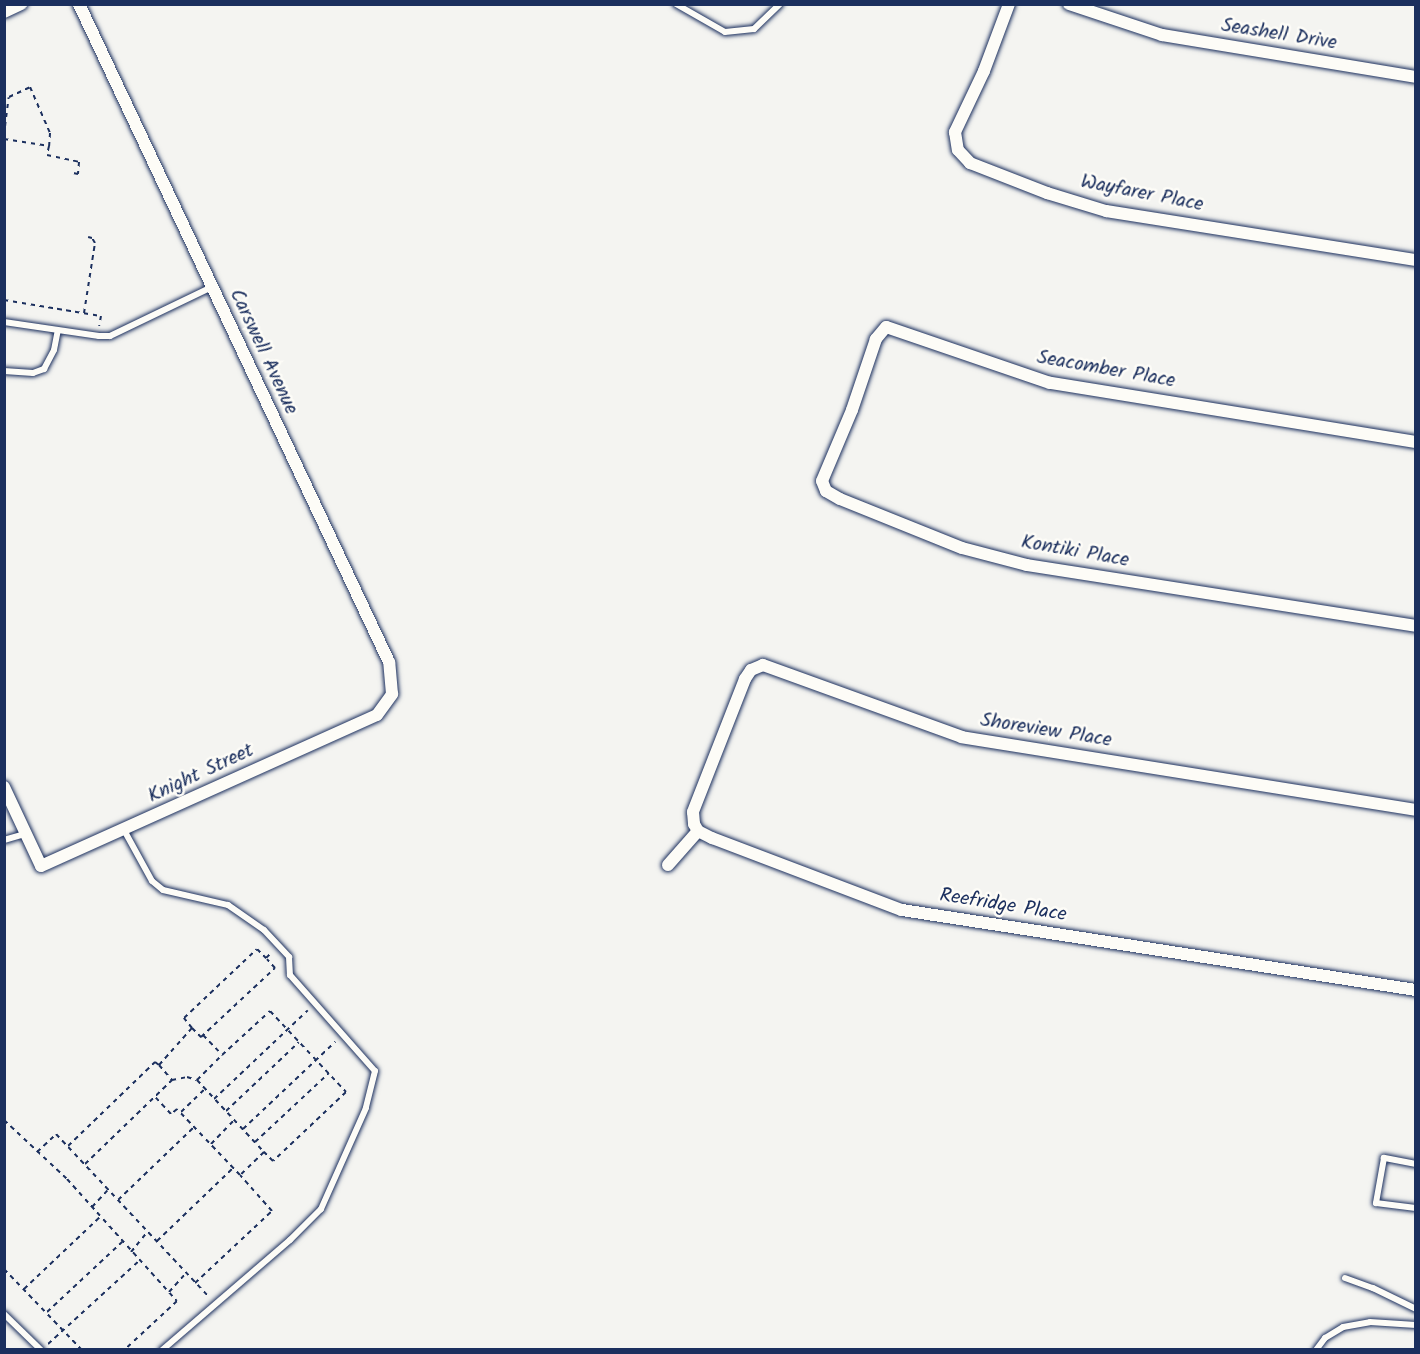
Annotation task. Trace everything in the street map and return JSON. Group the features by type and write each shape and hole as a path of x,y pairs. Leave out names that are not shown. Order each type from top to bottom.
{"street":[{"name":"Carswell Avenue","path":"79,4 389,662 392,694 377,715"},
{"name":"Wayfarer Place","path":"1009,4 984,70 955,132 958,150 970,163 1047,193 1106,211 1416,260"},
{"name":"Seashell Drive","path":"1069,4 1162,35 1416,78"},
{"path":"4,12 20,5"},
{"name":"Seacomber Place","path":"852,410 876,339 886,327 1050,382 1416,442"},
{"name":"Kontiki Place","path":"852,410 824,473 822,481 826,491 840,499 962,548 1027,566 1416,626"},
{"name":"Shoreview Place","path":"699,831 694,824 693,812 745,679 751,670 763,664 962,737 1416,810"},
{"name":"Knight Street","path":"25,834 41,867 377,715"},
{"path":"4,787 25,834"},
{"path":"668,865 699,831"},
{"name":"Reefridge Place","path":"699,831 902,910 1416,990"}],"lane":[{"path":"676,4 725,32 754,29 780,4"},
{"path":"4,322 110,336 212,287"},
{"path":"4,371 33,374 44,369 54,350 58,330"},
{"path":"124,830 152,881 163,890 228,905 264,930 289,957 290,975 375,1071 366,1108 321,1209 290,1240 162,1350"},
{"path":"4,840 25,834"},
{"path":"1416,1164 1384,1158 1376,1203 1416,1208"},
{"path":"1345,1278 1416,1309"},
{"path":"4,1314 41,1350"},
{"path":"1316,1350 1325,1338 1343,1327 1370,1322 1416,1325"}],"path":[{"path":"4,135 9,97 30,87 50,133 47,155 79,162 78,174 74,173"},
{"path":"4,139 49,146"},
{"path":"84,313 95,243 92,238 88,237"},
{"path":"4,300 101,316 99,326"},
{"path":"266,958 279,946"},
{"path":"203,1035 275,968 257,949 184,1018 222,1055"},
{"path":"214,1099 316,1002"},
{"path":"85,1164 172,1080 187,1077 196,1080 273,1161 346,1092 270,1011 196,1080"},
{"path":"159,1065 192,1028"},
{"path":"243,1130 343,1034"},
{"path":"226,1111 299,1042"},
{"path":"68,1146 155,1062 172,1080"},
{"path":"255,1142 329,1073"},
{"path":"180,1113 205,1089"},
{"path":"155,1097 171,1114 177,1109 272,1211 195,1283"},
{"path":"4,1120 92,1207 177,1301 124,1350"},
{"path":"210,1144 234,1120"},
{"path":"117,1201 194,1127"},
{"path":"37,1152 56,1134 215,1304"},
{"path":"240,1175 264,1152"},
{"path":"156,1241 233,1168"},
{"path":"92,1207 108,1190"},
{"path":"24,1289 100,1217"},
{"path":"131,1252 147,1232"},
{"path":"46,1312 122,1242"},
{"path":"41,1350 139,1261"},
{"path":"4,1269 82,1350"},
{"path":"169,1292 186,1273"}]}
